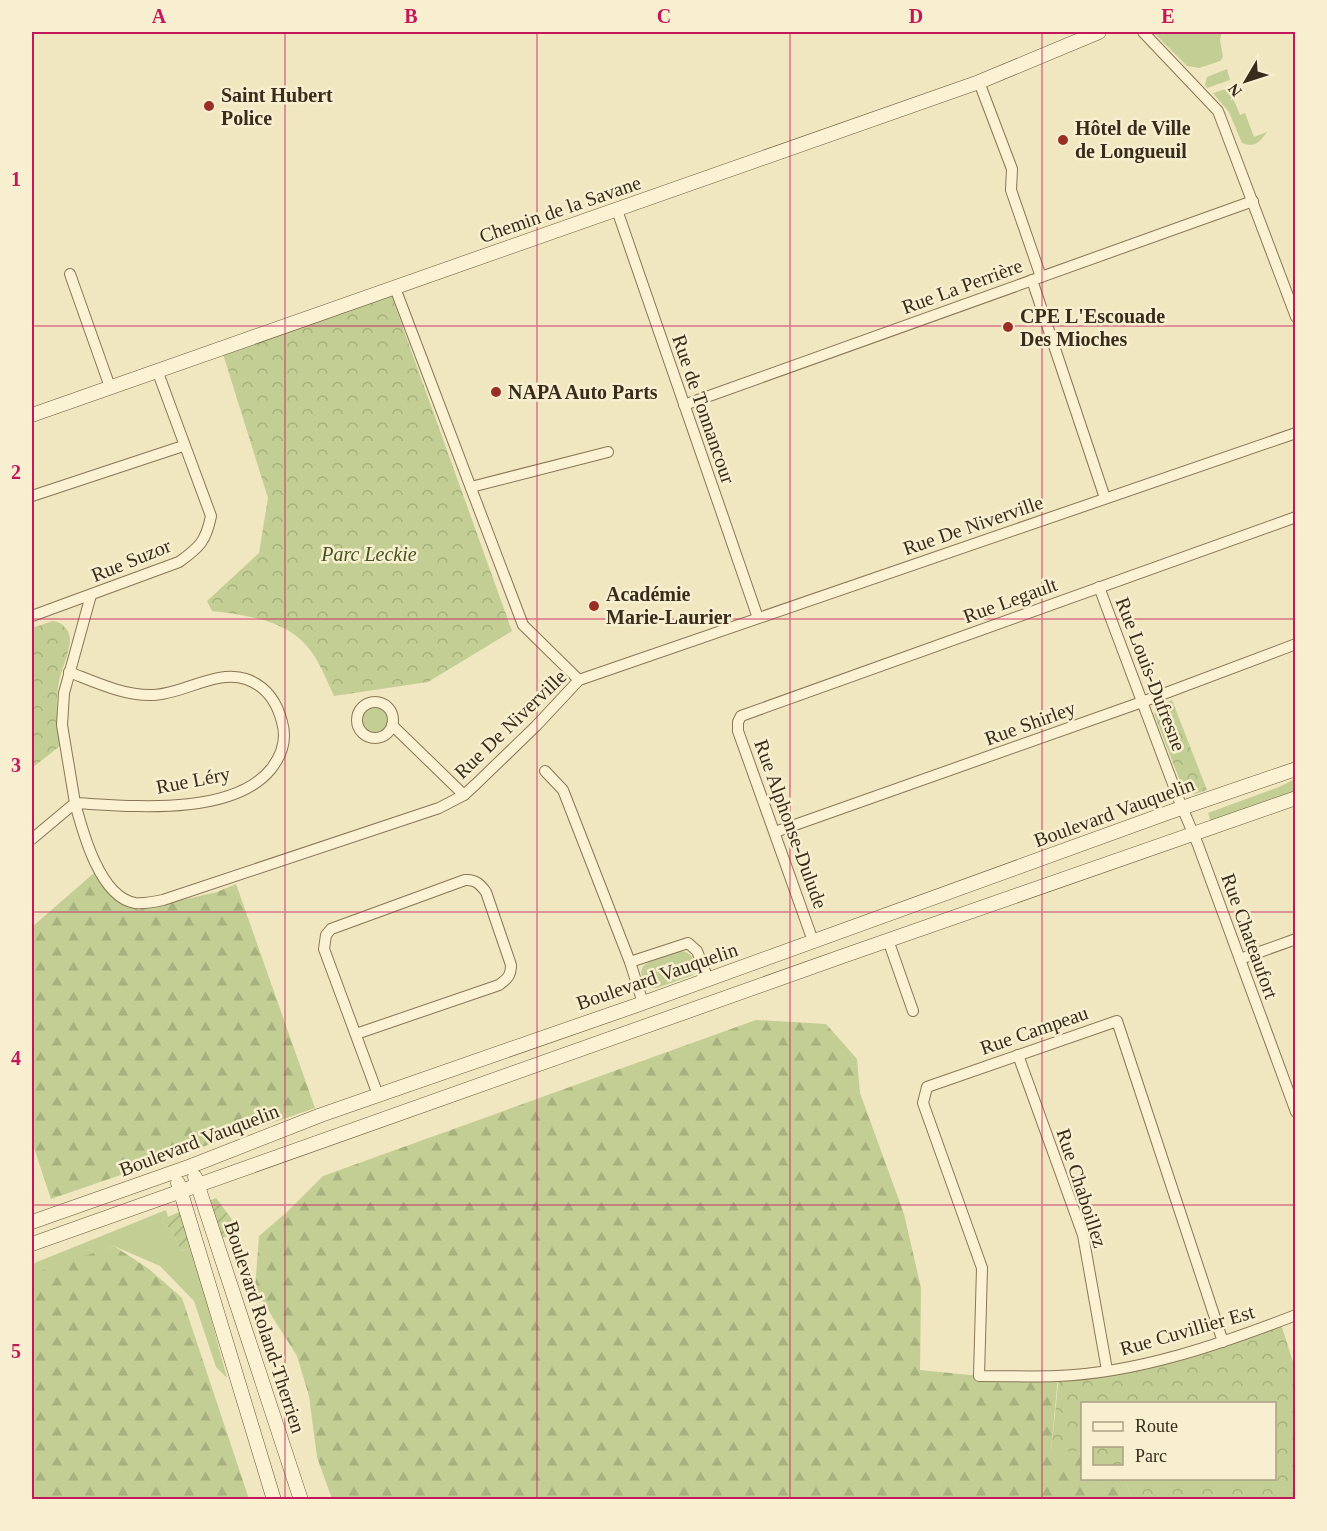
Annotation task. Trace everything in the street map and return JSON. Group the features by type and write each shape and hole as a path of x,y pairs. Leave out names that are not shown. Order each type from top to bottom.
{"street":[{"name":"Chemin de la Savane","path":"32,415 979,82 1099,32"},
{"path":"1143,32 1218,111 1296,317"},
{"path":"979,82 1012,169 1011,190 1105,498"},
{"name":"Rue La Perrière","path":"684,405 1253,201"},
{"name":"Rue de Tonnancour","path":"617,210 758,618"},
{"path":"70,274 110,387"},
{"path":"395,288 523,625 579,680"},
{"name":"Rue Suzor","path":"32,616 179,562 198,548 208,533 211,516 183,446 157,370"},
{"name":"Rue De Niverville","path":"91,595 64,693 62,725 75,804 100,873 122,897 133,903 145,903 175,896 429,811 464,795 536,726 579,680 1296,432"},
{"path":"32,496 183,446"},
{"path":"471,487 608,452"},
{"name":"Rue Legault","path":"739,719 745,713 1296,517"},
{"name":"Rue Louis-Dufresne","path":"1099,587 1182,807"},
{"name":"Rue Shirley","path":"775,832 1142,702 1296,644"},
{"name":"Rue Léry","path":"69,672 130,693 152,695 172,693 219,678 232,676 246,679 269,693 279,710 283,725 283,746 277,761 266,775 247,788 225,796 186,804 152,807 75,804"},
{"name":"Rue Alphonse-Dulude","path":"739,719 738,731 813,941"},
{"path":"392,726 464,795"},
{"name":"Boulevard Vauquelin","path":"32,1222 191,1166 378,1095 644,1003 1182,807 1296,769"},
{"path":"545,771 563,790 644,1003"},
{"name":"Boulevard Vauquelin","path":"32,1244 888,940 1296,798"},
{"path":"32,839 75,804"},
{"name":"Rue Chateaufort","path":"1182,807 1296,1112"},
{"path":"356,1034 499,985 507,980 511,974 511,966 486,892 481,885 472,880 465,880 331,929 326,935 324,949 378,1095"},
{"path":"1240,959 1296,939"},
{"path":"888,940 913,1011"},
{"path":"630,962 688,943 697,951 708,979"},
{"name":"Rue Campeau","path":"980,1376 982,1268 923,1103 927,1087 1117,1021 1223,1342"},
{"name":"Rue Chaboillez","path":"1018,1055 1083,1235 1107,1370"},
{"name":"Boulevard Roland-Therrien","path":"191,1166 301,1500"},
{"name":"Boulevard Roland-Therrien","path":"174,1172 274,1500"},
{"name":"Rue Cuvillier Est","path":"980,1376 1059,1376 1143,1365 1223,1342 1296,1315"}],"green space":[{"path":"1155,32 1222,32 1220,40 1223,57 1220,61 1199,68 1187,66"},
{"path":"1227,69 1230,80 1207,88 1205,85 1207,77"},
{"path":"1229,88 1240,115 1245,113 1254,137 1267,132 1257,143 1251,145 1242,143 1229,112 1213,93"},
{"name":"Parc Leckie","path":"390,292 512,631 428,682 334,696 314,655 301,640 290,632 265,621 212,611 207,601 259,553 268,498 223,354"},
{"path":"53,621 65,627 70,640 58,689 57,714 60,746 32,768 32,628"},
{"path":"1172,700 1207,790 1195,794 1184,791 1154,714 1160,705"},
{"path":"374,705 384,709 388,719 384,729 374,733 364,729 360,719 364,709"},
{"path":"1295,779 1295,791 1211,822 1208,813"},
{"path":"94,873 138,910 217,892 236,884 315,1108 51,1199 32,1142 32,927"},
{"path":"681,951 689,954 697,967 693,975 657,988 651,988 643,983 641,972 643,966"},
{"path":"756,1020 826,1024 857,1059 860,1093 904,1214 921,1288 920,1370 980,1376 1058,1377 1051,1451 1081,1451 1081,1480 1124,1480 1132,1499 332,1499 317,1457 309,1396 297,1356 255,1289 259,1236 323,1176"},
{"path":"216,1198 231,1218 236,1234 221,1238 209,1201"},
{"path":"166,1210 168,1217 161,1220 172,1231 181,1251 192,1248 227,1378 216,1367 194,1301 160,1266 114,1246 32,1276 32,1264"},
{"path":"179,1212 182,1214 192,1248 181,1251 172,1231 161,1220"},
{"path":"114,1246 149,1269 182,1298 249,1499 32,1499 32,1274"},
{"path":"1280,1321 1295,1368 1295,1499 1132,1499 1124,1480 1276,1480 1276,1402 1081,1402 1081,1451 1051,1452 1059,1376 1143,1365"}],"place":[{"name":"Saint Hubert Police","path":"209,106"},
{"name":"Hôtel de Ville de Longueuil","path":"1063,140"},
{"name":"CPE L'Escouade Des Mioches","path":"1008,327"},
{"name":"NAPA Auto Parts","path":"496,392"},
{"name":"Académie Marie-Laurier","path":"594,606"}]}
